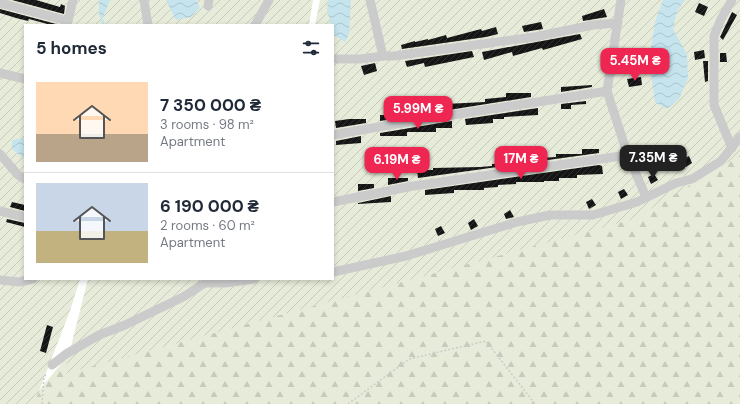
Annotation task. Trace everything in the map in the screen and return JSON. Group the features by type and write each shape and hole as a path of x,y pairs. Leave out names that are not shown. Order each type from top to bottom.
{"street":[{"path":"0,3 68,23 73,0"},
{"path":"144,0 148,24"},
{"path":"256,24 269,0"},
{"path":"370,0 383,56"},
{"path":"621,0 607,92 628,156 646,197"},
{"path":"732,0 721,19 714,36 714,105 732,148"},
{"path":"334,59 360,59 394,56 534,37 593,25 618,23"},
{"path":"0,73 24,79"},
{"path":"334,135 451,115 607,92"},
{"path":"334,272 406,256 516,222 550,215 593,214 637,202 676,182 692,179 721,161 740,137"},
{"path":"0,154 18,175 24,178"},
{"path":"334,202 413,186 628,156"},
{"path":"0,211 24,217"},
{"path":"0,280 19,282 28,280"},
{"path":"52,365 66,354 99,335 125,325 183,298 205,284 247,280"}],"path":[{"path":"348,404 409,359 486,341 535,404"},
{"path":"42,404 44,378 52,365"}],"green space":[{"path":"0,0 313,0 309,24 24,24 24,280 80,280 70,311 34,404 0,404"},
{"path":"320,0 740,0 740,155 634,219 64,374 88,280 334,280 334,24 315,24"},
{"path":"740,146 740,404 31,404 37,393 75,347 329,280 334,280 334,279"}],"water":[{"path":"99,0 110,0 102,20 99,16"},
{"path":"166,0 196,0 200,8 191,17 176,20"},
{"path":"328,0 351,0 349,34 345,42 334,35 334,24 331,24 327,10"},
{"path":"663,0 685,0 677,11 673,29 687,54 688,78 679,99 667,109 655,102 649,60 655,22"},
{"path":"24,138 24,158 12,149 12,140"}],"building":[{"path":"12,0 36,0 60,7 61,4 65,6 64,14"},
{"path":"699,3 708,7 704,16 695,12"},
{"path":"0,9 56,24 47,24 29,19 28,21 0,13"},
{"path":"604,9 607,17 583,21 582,16"},
{"path":"732,12 737,15 723,40 720,37"},
{"path":"541,22 543,29 524,32 522,26"},
{"path":"496,27 498,34 486,37 402,49 401,45 446,35 447,38 481,29 482,31"},
{"path":"580,34 582,39 543,50 542,48 513,56 512,52 484,60 482,52"},
{"path":"704,50 705,58 695,60 694,52"},
{"path":"472,51 474,57 425,67 424,63 407,67 405,61"},
{"path":"720,53 726,53 727,62 720,62"},
{"path":"703,61 708,61 708,81 705,82"},
{"path":"375,63 377,71 364,75 361,66"},
{"path":"641,77 642,85 629,87 627,79"},
{"path":"592,85 592,87 561,92 561,87"},
{"path":"506,93 531,93 531,97 380,121 380,115 395,115 395,112 404,112 404,108 421,108 421,106 485,102 485,99 506,97"},
{"path":"586,101 586,104 571,105 571,109 561,109 561,104"},
{"path":"538,108 538,115 504,117 504,119 493,119 493,123 466,125 465,119"},
{"path":"366,119 366,123 336,128 335,121"},
{"path":"452,121 452,128 436,128 436,132 407,132 407,136 380,136 380,133"},
{"path":"361,136 361,143 336,145 336,141"},
{"path":"582,149 599,149 599,153 418,178 417,170 433,170 433,168 480,167 492,166 492,164 540,161 540,158 556,157 556,154 582,154"},
{"path":"689,156 692,163 686,167 682,160"},
{"path":"599,165 602,166 603,174 577,175 577,178 559,178 559,181 516,182 516,184 498,185 498,187 484,188 484,190 454,190 454,193 425,195 425,190"},
{"path":"654,174 658,180 651,184 648,177"},
{"path":"388,178 408,178 408,181 388,185"},
{"path":"358,184 374,184 374,188 358,191"},
{"path":"624,189 628,195 621,199 618,192"},
{"path":"391,196 391,202 358,204 358,203"},
{"path":"592,199 596,205 589,209 586,202"},
{"path":"12,202 24,205 24,211 10,207"},
{"path":"510,210 514,217 506,219 504,214"},
{"path":"7,219 24,223 24,227 6,222"},
{"path":"474,219 478,226 471,230 468,223"},
{"path":"441,226 445,233 438,236 435,229"},
{"path":"47,325 53,327 46,353 40,351"}],"waterway":[{"path":"102,20 104,24"}]}
